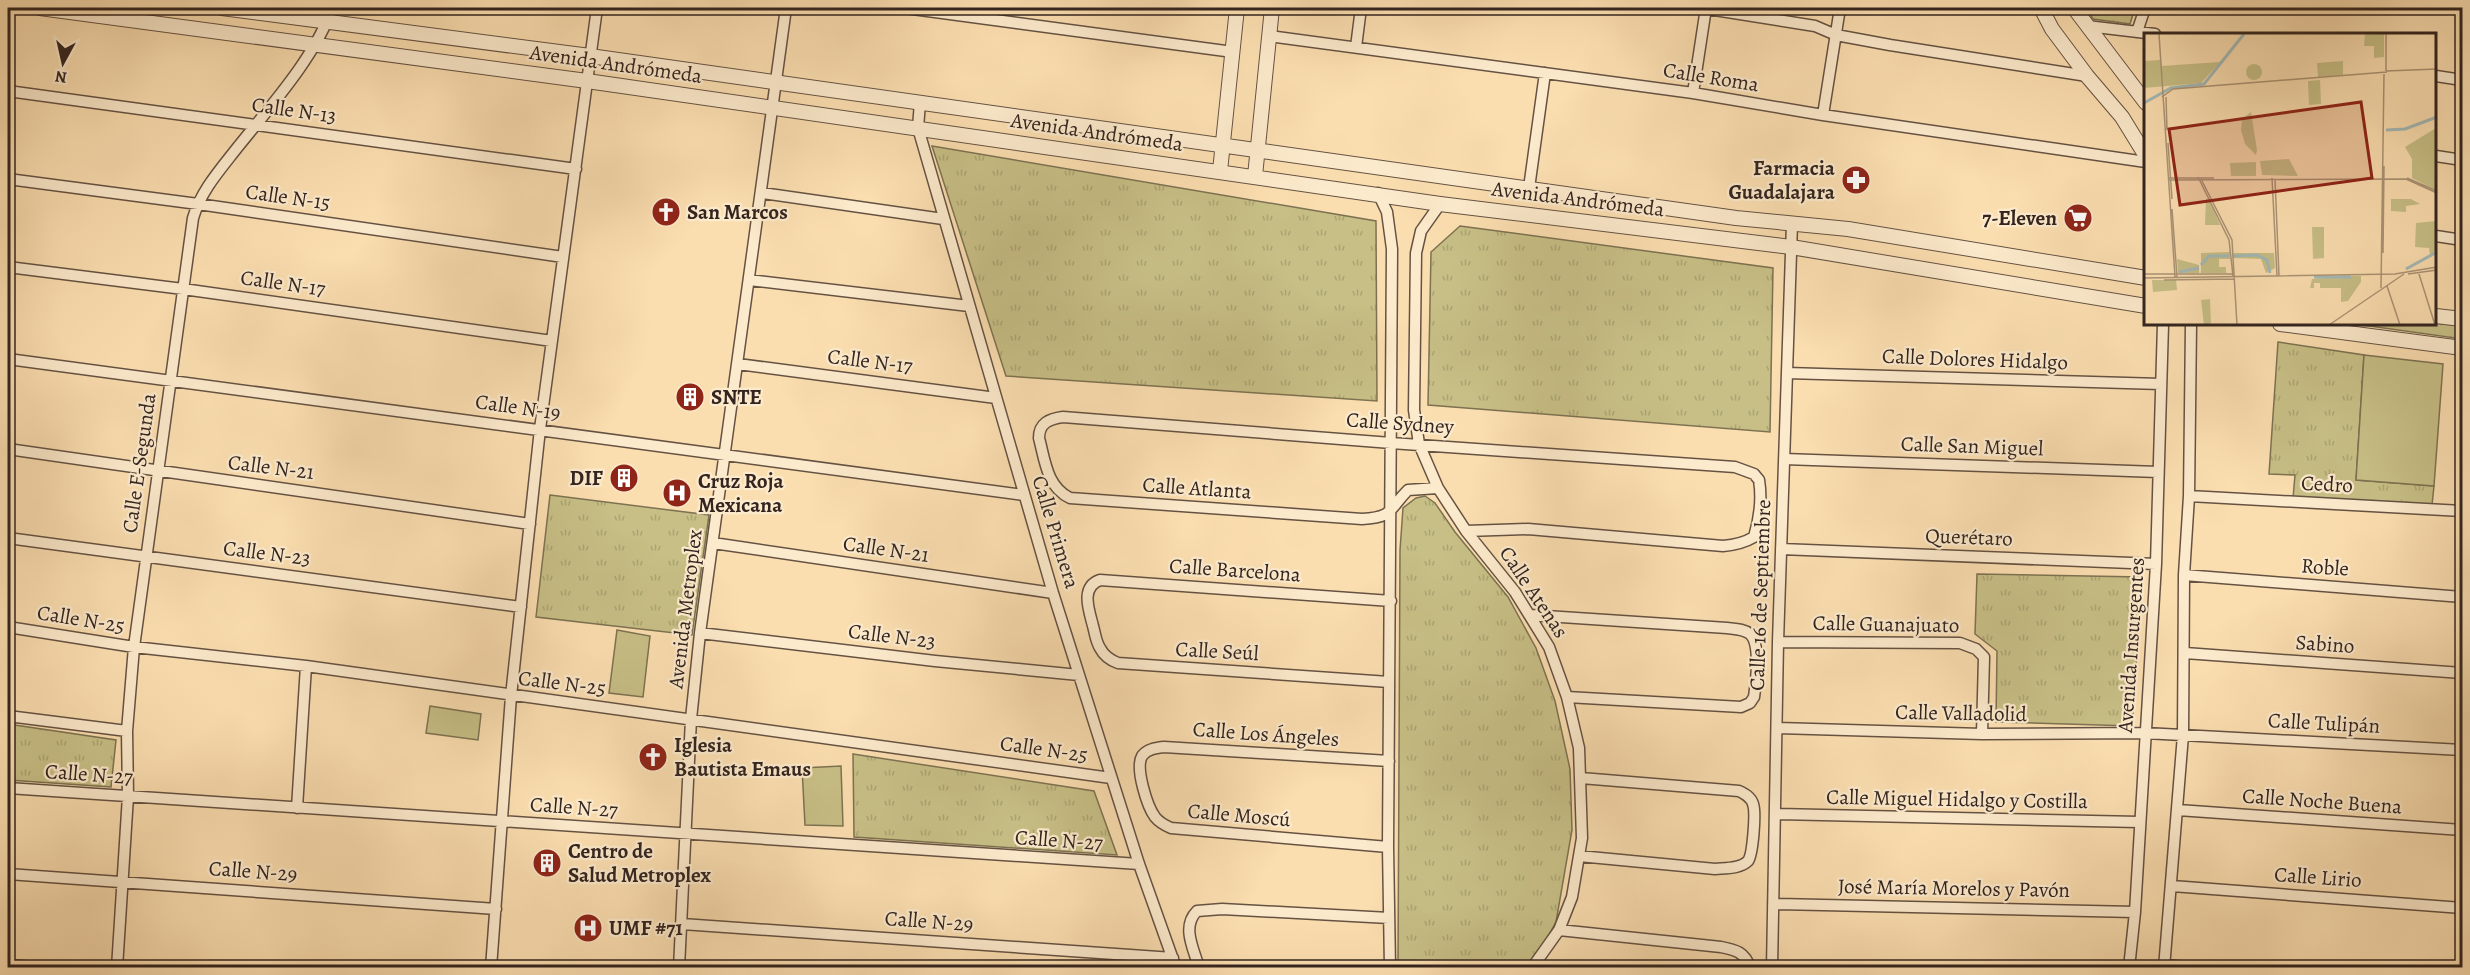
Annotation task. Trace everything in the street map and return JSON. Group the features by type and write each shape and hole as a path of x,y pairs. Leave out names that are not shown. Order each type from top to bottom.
{"street":[{"name":"Avenida Andrómeda","path":"40,8 587,81 1378,193 1440,204 1791,247 2144,306"},
{"name":"Avenida Andrómeda","path":"222,8 590,56 1736,218 1848,229 2144,278"},
{"name":"Calle E-Segunda","path":"117,968 128,796 127,731 134,647 191,229 198,204 214,177 316,44 332,8"},
{"path":"491,968 511,696 540,429 597,8"},
{"name":"Avenida Metroplex","path":"679,968 691,719 700,633 786,8"},
{"path":"905,8 1233,51"},
{"path":"1220,171 1237,8"},
{"path":"1255,176 1272,8"},
{"path":"1356,47 1361,8"},
{"path":"1693,93 1705,8 1815,26 1836,35 2087,76"},
{"path":"1823,115 1840,8"},
{"path":"2041,8 2052,29 2087,76 2122,117 2144,153"},
{"path":"2074,8 2144,100"},
{"path":"2137,32 2145,8"},
{"path":"2088,26 2146,33"},
{"name":"Calle Roma","path":"1269,36 1693,93 1823,115 2144,162"},
{"path":"1529,188 1545,73"},
{"path":"2437,76 2463,80"},
{"name":"Calle N-13","path":"8,91 576,169"},
{"name":"Calle Primera","path":"920,102 918,128 1024,495 1138,864 1174,963"},
{"path":"2437,156 2463,160"},
{"name":"Calle N-15","path":"8,179 563,257"},
{"path":"762,193 943,219"},
{"path":"1378,193 1387,212 1392,249 1388,847 1390,968"},
{"name":"Calle Atenas","path":"1440,204 1421,231 1416,253 1414,410 1419,444 1438,488 1466,531 1491,560 1531,615 1549,646 1567,697 1579,748 1582,838 1572,897 1559,930 1532,968"},
{"name":"Calle 16 de Septiembre","path":"1772,968 1778,642 1792,223"},
{"path":"2437,236 2463,240"},
{"name":"Calle N-17","path":"8,267 552,341"},
{"path":"749,280 969,306"},
{"path":"2437,316 2463,319"},
{"name":"Avenida Insurgentes","path":"2129,968 2156,564 2163,326"},
{"path":"2191,326 2189,496 2184,575 2183,735 2164,966 2200,968"},
{"path":"2295,326 2463,348"},
{"name":"Calle N-19","path":"8,359 1024,495"},
{"name":"Calle N-17","path":"738,364 996,398"},
{"path":"1392,366 1414,367"},
{"name":"Calle Dolores Hidalgo","path":"1787,373 2161,384"},
{"name":"Calle Sydney","path":"1039,438 1039,431 1043,424 1050,419 1063,417 1735,467 1754,474 1759,480 1757,527 1754,537 1745,543 1734,545 1723,546 1528,529 1466,531"},
{"name":"Calle Atlanta","path":"1039,438 1054,486 1060,494 1070,498 1362,519 1383,517 1391,511"},
{"name":"Calle N-21","path":"8,449 530,524"},
{"name":"Calle San Miguel","path":"1784,459 2158,472"},
{"path":"1391,511 1408,490 1438,488"},
{"name":"Cedro","path":"2189,496 2463,511"},
{"name":"Calle N-23","path":"8,538 521,607"},
{"name":"Calle N-21","path":"713,543 1053,593"},
{"name":"Querétaro","path":"1781,549 2156,564"},
{"name":"Roble","path":"2184,575 2463,597"},
{"name":"Calle Barcelona","path":"1087,599 1088,590 1094,583 1111,580 1391,602"},
{"name":"Calle Seúl","path":"1087,599 1098,646 1105,655 1118,663 1389,682"},
{"path":"1531,615 1593,617 1734,629 1749,633 1757,648 1754,697 1750,703 1741,707 1567,697"},
{"name":"Calle N-25","path":"8,627 134,647 306,666 1111,778"},
{"name":"Calle N-23","path":"700,633 935,661 1079,675"},
{"name":"Calle Guanajuato","path":"1778,642 1960,643 1968,645 1984,657 1982,734"},
{"name":"Sabino","path":"2185,653 2463,673"},
{"path":"297,808 306,666"},
{"path":"8,716 127,731"},
{"name":"Calle Valladolid","path":"1776,728 1982,734 2145,732 2183,735"},
{"name":"Calle Tulipán","path":"2183,735 2463,750"},
{"name":"Calle Los Ángeles","path":"1143,754 1152,748 1164,747 1389,761"},
{"name":"Calle Moscú","path":"1143,754 1140,774 1151,811 1162,824 1170,828 1388,847"},
{"path":"1580,856 1715,868 1738,867 1747,861 1751,853 1754,805 1747,794 1728,789 1581,778"},
{"name":"Calle N-27","path":"8,788 1138,864"},
{"name":"Calle Noche Buena","path":"2178,810 2463,830"},
{"name":"Calle Miguel Hidalgo y Costilla","path":"1775,814 2139,822"},
{"name":"Calle N-29","path":"8,874 122,880 496,909"},
{"name":"Calle Lirio","path":"2172,886 2463,908"},
{"name":"José María Morelos y Pavón","path":"1773,904 2134,912"},
{"path":"1199,968 1188,926 1191,917 1197,911 1389,918"},
{"name":"Calle N-29","path":"682,924 1174,963"},
{"path":"1559,930 1722,947 1740,952 1747,958 1750,967"},
{"path":"8,965 48,968"}],"green space":[{"path":"2086,8 2135,8 2130,24 2093,19"},
{"path":"932,146 1376,221 1377,401 1006,376"},
{"path":"1460,226 1773,268 1770,432 1428,405 1431,252"},
{"path":"2437,323 2462,326 2462,339 2369,326 2437,326"},
{"path":"2278,342 2364,355 2356,480 2434,486 2432,505 2293,498 2295,475 2269,474"},
{"path":"2364,355 2443,364 2434,486 2356,480"},
{"path":"550,495 709,515 692,635 536,617"},
{"path":"1425,496 1435,503 1455,532 1508,597 1536,648 1555,701 1570,769 1572,830 1556,922 1531,967 1398,968 1400,550 1403,508 1416,498"},
{"path":"1977,574 2142,577 2132,726 1996,722 1997,651 1975,634"},
{"path":"617,630 650,636 643,697 609,693"},
{"path":"430,706 481,714 478,740 426,733"},
{"path":"8,724 116,740 111,787 8,780"},
{"path":"853,754 1094,791 1117,855 854,837"},
{"path":"841,766 843,826 805,825 802,768"}],"place":[{"name":"Farmacia Guadalajara","path":"1856,180"},
{"name":"San Marcos","path":"666,212"},
{"name":"7-Eleven","path":"2078,218"},
{"name":"SNTE","path":"690,397"},
{"name":"DIF","path":"624,478"},
{"name":"Cruz Roja Mexicana","path":"677,493"},
{"name":"Iglesia Bautista Emaus","path":"653,757"},
{"name":"Centro de Salud Metroplex","path":"547,863"},
{"name":"UMF #71","path":"588,928"}]}
